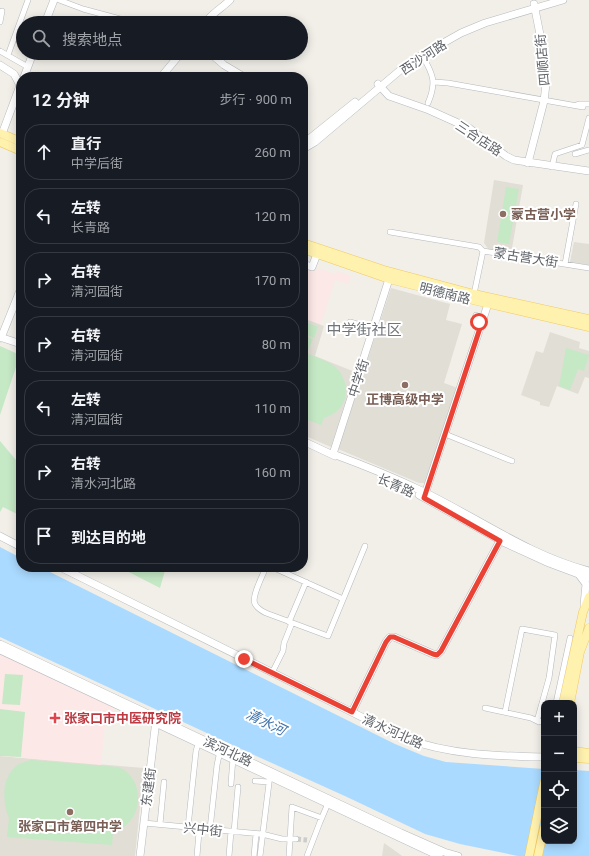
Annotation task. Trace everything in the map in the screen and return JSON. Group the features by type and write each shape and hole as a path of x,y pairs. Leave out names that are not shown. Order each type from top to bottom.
{"main road":[{"path":"1,136 16,140"},
{"path":"1,136 16,147"},
{"name":"明德南路","path":"308,245 389,279 589,319"},
{"name":"明德南路","path":"308,251 361,266 384,270 476,297 488,304 589,327"},
{"path":"563,700 564,681 583,612 589,597"},
{"path":"571,700 579,655 589,628"},
{"path":"577,751 589,753"},
{"path":"577,758 589,759"},
{"path":"529,856 541,798"},
{"path":"538,856 541,842"}],"street":[{"path":"22,16 28,0"},
{"path":"48,16 54,0"},
{"path":"60,0 83,9 109,16"},
{"path":"210,16 221,9 230,0"},
{"name":"西沙河路","path":"308,140 379,85 422,55 462,33 485,23 535,6 547,0"},
{"name":"西沙河路","path":"308,146 315,142 399,66 424,49 458,30 500,14 563,0"},
{"name":"四顺店街","path":"528,163 544,101 546,84 545,60 535,6"},
{"path":"0,22 2,11"},
{"path":"8,55 16,33"},
{"path":"0,51 16,60"},
{"path":"422,55 432,72 434,82 432,94 428,104"},
{"path":"16,60 28,67"},
{"path":"26,72 30,60"},
{"path":"165,72 175,60"},
{"path":"218,60 236,72"},
{"path":"0,65 14,74 16,77"},
{"path":"434,82 448,83 583,108"},
{"name":"三合店路","path":"379,85 389,96 429,110 469,128 506,156 514,160 552,167 589,171"},
{"path":"1,136 16,98"},
{"path":"574,106 579,104 589,104"},
{"path":"552,167 555,154 582,145 589,118"},
{"path":"575,154 589,150"},
{"path":"565,264 576,204"},
{"path":"390,232 479,247 483,251"},
{"name":"蒙古营大街","path":"476,297 483,251 589,268"},
{"path":"308,266 312,267 317,254"},
{"name":"中学街","path":"333,454 389,279"},
{"path":"16,300 1,338 16,342"},
{"path":"424,495 467,363 476,320 488,304"},
{"path":"350,322 374,329"},
{"path":"461,377 467,363 470,348"},
{"path":"445,434 512,461"},
{"name":"长青路","path":"308,443 333,454 345,463 424,495 501,538 574,573 589,578"},
{"path":"0,536 16,544"},
{"path":"352,712 386,642 390,637 394,637 433,654 437,655 441,651 501,538"},
{"name":"长青路","path":"501,538 589,571"},
{"path":"264,572 254,595 254,603 257,607 266,613 328,636 365,546"},
{"name":"清水河北路","path":"70,572 404,738 438,749 470,754 541,757"},
{"path":"283,572 343,599"},
{"path":"574,573 581,576 586,584 583,612"},
{"path":"272,673 282,651 306,582"},
{"path":"505,712 522,628 555,635 549,678 537,721"},
{"path":"557,700 564,681 570,638"},
{"name":"滨河北路","path":"0,644 156,721"},
{"name":"滨河北路","path":"0,650 234,757 270,777 444,852 458,856"},
{"path":"549,678 564,681"},
{"path":"485,708 531,718 541,722"},
{"name":"东建街","path":"140,856 156,721"},
{"path":"188,827 196,751 199,741"},
{"path":"210,829 220,751"},
{"path":"231,784 234,757"},
{"path":"255,781 270,777 260,856"},
{"path":"160,824 164,782"},
{"path":"229,856 238,787"},
{"path":"308,856 310,840 329,802"},
{"name":"滨河北路","path":"329,802 439,856"},
{"path":"289,856 292,807 322,818"},
{"name":"兴中街","path":"144,823 262,834 296,840"},
{"path":"197,856 199,832"},
{"path":"254,856 256,834"}],"shaded area":[{"name":"蒙古营小学","path":"494,180 523,185 511,254 489,250 484,243"},
{"path":"574,242 589,244 589,265 570,262"},
{"path":"317,268 336,274 337,271 351,276 349,284 335,280 321,324 308,320 308,269 315,271"},
{"name":"正博高级中学","path":"391,288 450,304 446,320 462,324 444,383 458,388 426,482 424,483 419,483 338,449"},
{"path":"308,320 324,326 315,356 355,372 331,447 308,437"},
{"path":"550,332 580,342 579,348 589,351 589,378 585,377 578,394 557,386 549,407 540,405 540,402 521,395 536,351 543,353"},
{"name":"张家口市中医研究院","path":"0,654 115,706 104,731 101,765 0,756"},
{"name":"张家口市第四中学","path":"0,756 144,768 135,856 0,856"},
{"path":"384,843 401,855 402,856 382,856"}],"green space":[{"path":"506,187 519,189 509,244 497,242"},
{"path":"308,323 318,327 314,338 308,335"},
{"path":"308,337 313,339 308,350"},
{"path":"0,346 16,353 16,367 0,415"},
{"path":"566,348 589,355 584,371 578,369 570,390 559,386"},
{"path":"308,354 334,366 342,375 346,386 345,398 340,408 324,418 321,425 308,420"},
{"path":"0,441 16,460 16,514 3,507 0,512"},
{"path":"129,572 165,572 160,588"},
{"path":"5,674 23,675 20,705 2,704"},
{"path":"0,709 25,712 21,757 0,756"},
{"name":"张家口市第四中学","path":"32,760 118,767 125,770 130,775 134,781 138,794 137,808 128,824 113,833 112,845 7,837 9,819 6,810 4,791 6,782 9,774 14,768 22,763"}],"water":[{"name":"清水河","path":"0,547 16,555 16,572 50,572 395,744 424,756 446,762 541,769 541,844 577,844 577,770 589,771 589,856 518,856 460,844 425,834 0,637"}],"tunnel":[{"path":"296,839 307,840"}],"place":[{"name":"蒙古营小学","path":"503,214"},
{"name":"正博高级中学","path":"405,385"},
{"name":"张家口市中医研究院","path":"55,718"},
{"name":"张家口市第四中学","path":"70,812"}],"district":[{"name":"中学街社区","path":"364,330"}],"route":[{"path":"244,659 352,712 386,642 390,637 394,637 433,654 437,655 441,651 500,541 424,498 482,322 479,322"}]}
